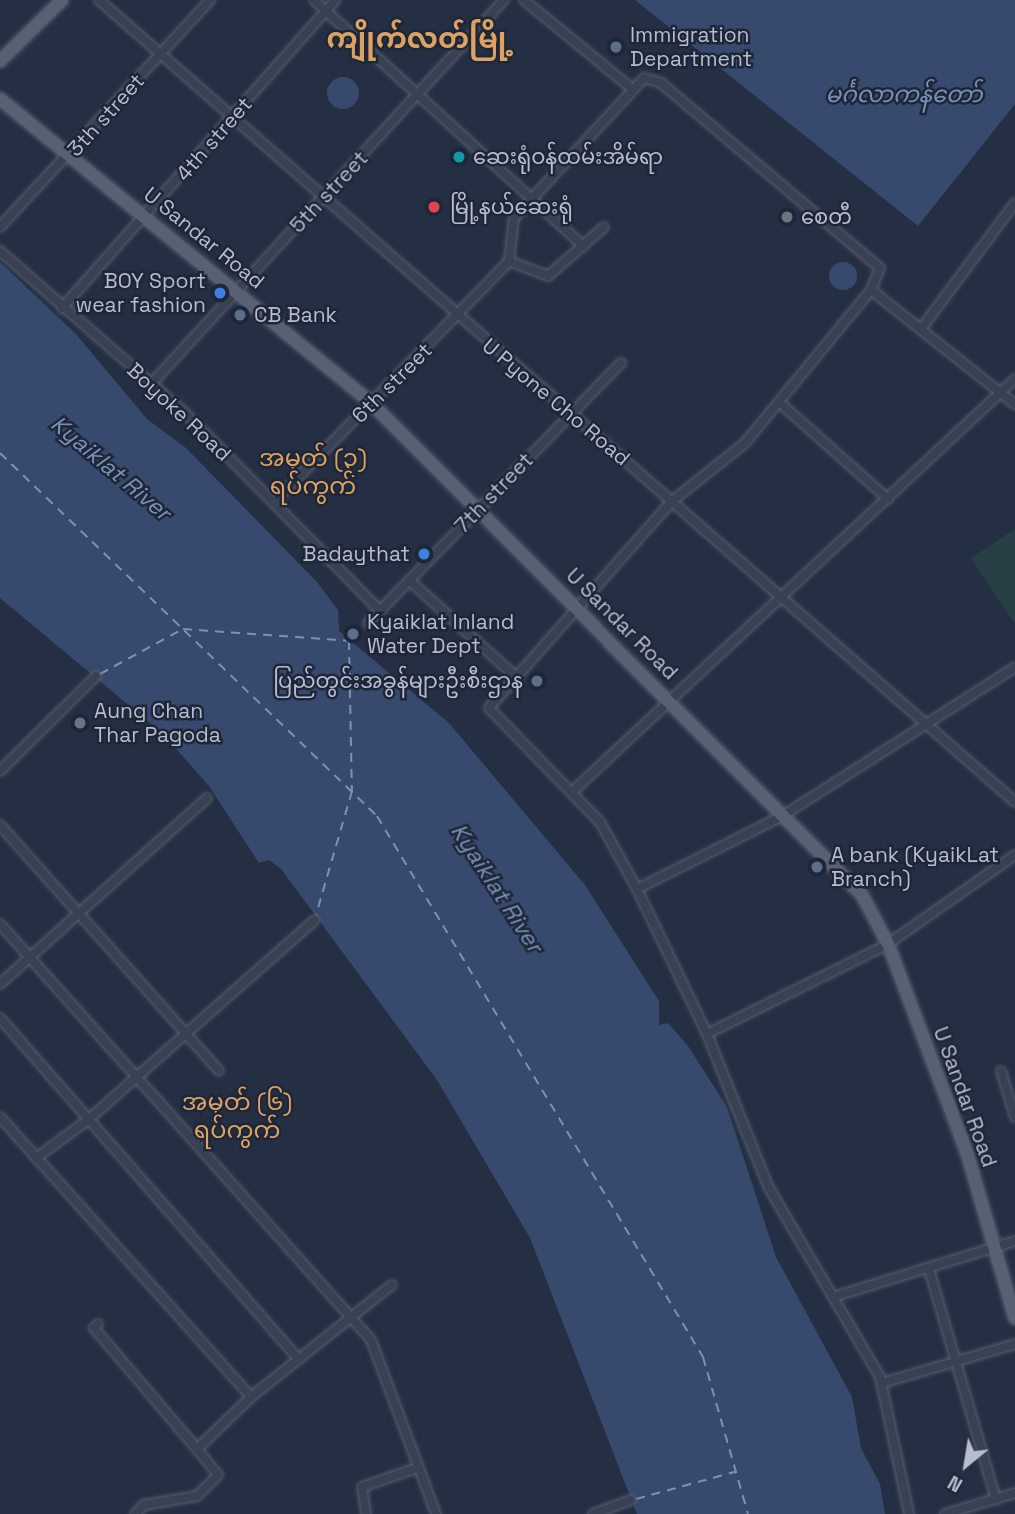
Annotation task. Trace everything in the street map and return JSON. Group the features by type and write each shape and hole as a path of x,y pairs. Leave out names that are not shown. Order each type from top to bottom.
{"main road":[{"path":"0,61 62,0"},
{"name":"U Sandar Road","path":"0,99 239,290 372,404 479,508 870,904 888,944 967,1153 1015,1318"}],"street":[{"name":"U Pyone Cho Road","path":"99,0 458,318 783,598 923,726 1015,802"},
{"name":"3th street","path":"0,228 211,0"},
{"path":"314,0 583,246"},
{"name":"4th street","path":"62,308 147,216 335,0"},
{"name":"5th street","path":"152,383 505,0"},
{"path":"524,0 631,88"},
{"path":"604,227 548,276 509,261 513,221 531,197 631,88 645,78 661,83 872,257 880,272 871,290 745,443 672,501 515,676 490,710 573,791 600,822 637,889 707,1034 769,1188 882,1382 909,1514"},
{"path":"921,329 1015,203"},
{"name":"Boyoke Road","path":"0,250 62,308 152,383 380,611"},
{"name":"6th street","path":"272,503 458,318 509,261"},
{"path":"871,290 1015,404"},
{"name":"7th street","path":"368,623 621,363"},
{"path":"573,791 1015,379"},
{"path":"779,402 888,499"},
{"path":"409,580 515,676"},
{"path":"637,889 784,815 1015,667"},
{"path":"0,771 96,676"},
{"path":"0,984 207,799"},
{"path":"0,825 219,1071"},
{"path":"707,1034 888,944 1015,855"},
{"path":"36,1158 89,1119 182,1030 315,920"},
{"path":"0,924 137,1074 351,1315 377,1348 436,1514"},
{"path":"0,1018 299,1359"},
{"path":"1001,1070 1015,1117"},
{"path":"0,1117 251,1397"},
{"path":"833,1297 1015,1241"},
{"path":"929,1269 996,1499"},
{"path":"197,1450 251,1397 392,1284"},
{"path":"98,1324 94,1328 218,1475 197,1496 144,1504 135,1514"},
{"path":"882,1382 1015,1344"},
{"path":"366,1514 362,1488 419,1467"},
{"path":"945,1514 1015,1493"},
{"path":"593,1514 631,1500"}],"green space":[{"path":"1015,529 1015,624 971,558"}],"water":[{"name":"မင်္ဂလာကန်တော်","path":"635,0 1015,0 1015,104 918,226"},
{"path":"343,77 354,82 359,93 354,104 343,109 332,104 327,93 332,82"},
{"name":"Kyaiklat River","path":"0,262 75,333 147,419 186,448 317,582 338,610 339,631 449,723 585,885 659,1001 659,1025 668,1023 688,1046 727,1107 776,1257 852,1397 861,1448 880,1484 885,1514 637,1514 530,1238 437,1080 281,869 269,860 259,863 209,786 162,733 0,598"},
{"path":"843,262 853,266 857,276 853,286 843,290 833,286 829,276 833,266"}],"ferry route":[{"path":"0,453 377,816 703,1357 748,1514"},
{"path":"100,674 183,629 349,641 352,791 316,915"},
{"path":"636,1499 735,1472"}],"place":[{"name":"Immigration Department","path":"616,47"},
{"name":"ဆေးရုံဝန်ထမ်းအိမ်ရာ","path":"459,157"},
{"name":"မြို့နယ်ဆေးရုံ","path":"434,207"},
{"name":"စေတီ","path":"787,217"},
{"name":"BOY Sport wear fashion","path":"220,293"},
{"name":"CB Bank","path":"240,315"},
{"name":"Badaythat","path":"424,554"},
{"name":"Kyaiklat Inland Water Dept","path":"353,634"},
{"name":"ပြည်တွင်းအခွန်များဦးစီးဌာန","path":"537,681"},
{"name":"Aung Chan Thar Pagoda","path":"80,723"},
{"name":"A bank (KyaikLat Branch)","path":"817,867"}],"district":[{"name":"ကျိုက်လတ်မြို့","path":"420,38"},
{"name":"အမှတ် (၃) ရပ်ကွက်","path":"313,472"},
{"name":"အမှတ် (၆) ရပ်ကွက်","path":"237,1116"}]}
